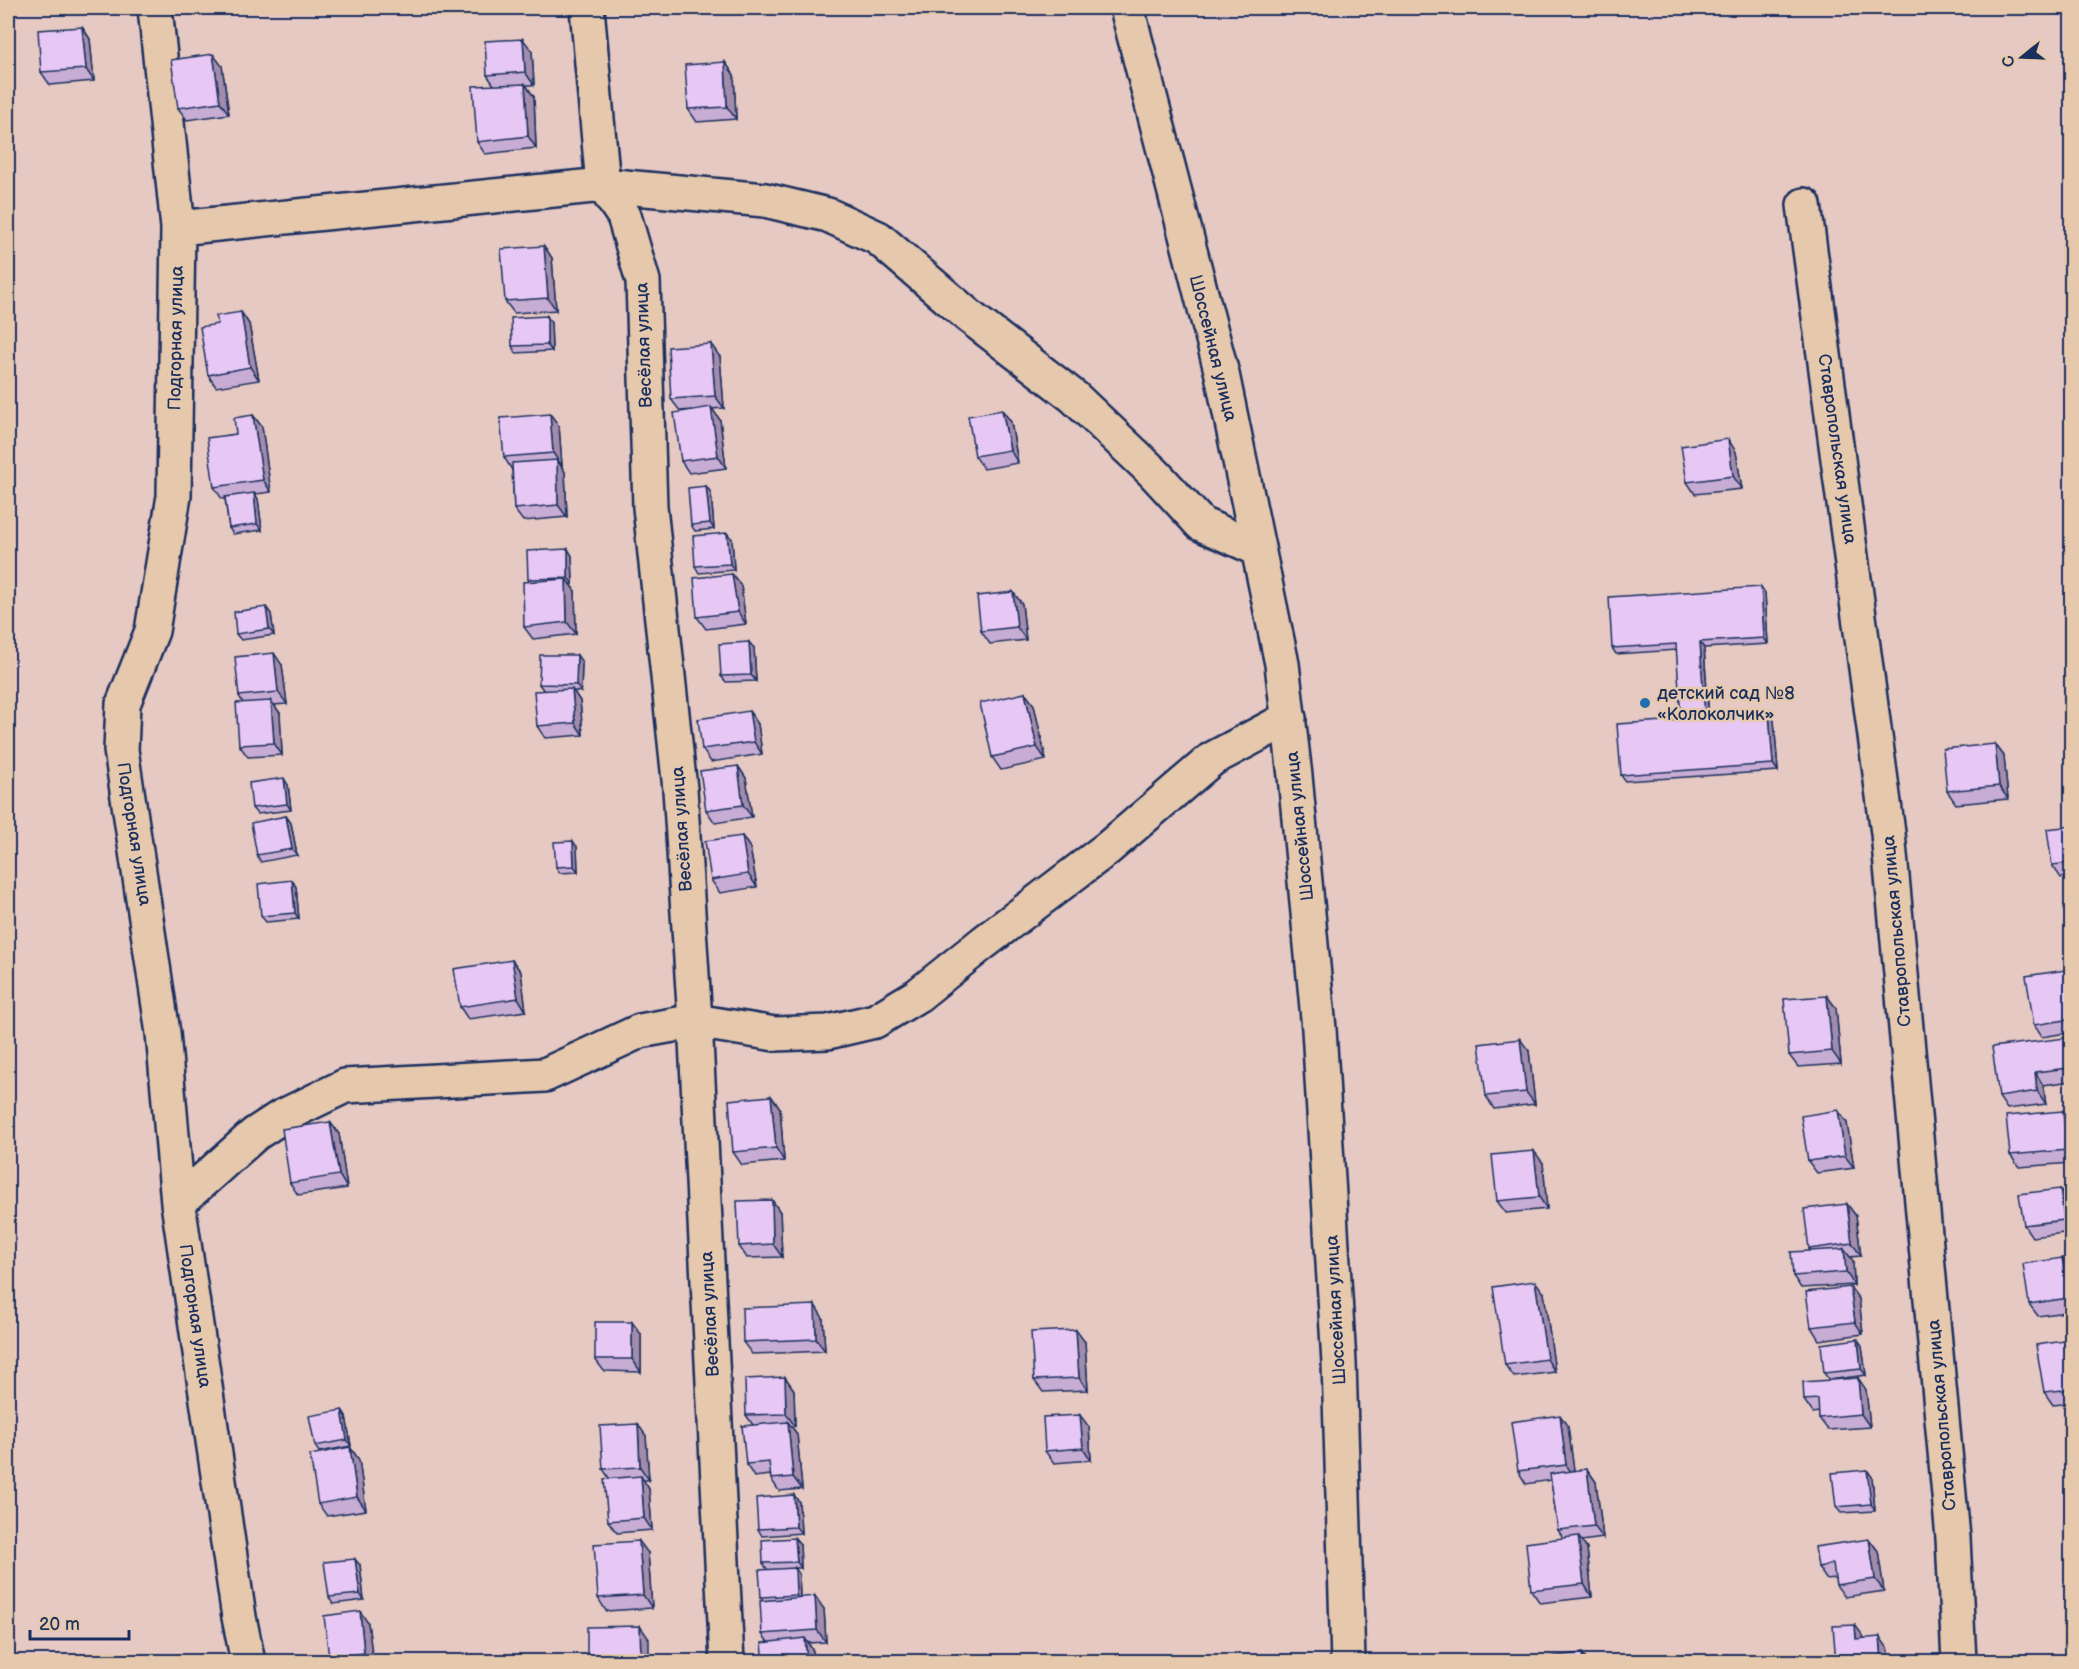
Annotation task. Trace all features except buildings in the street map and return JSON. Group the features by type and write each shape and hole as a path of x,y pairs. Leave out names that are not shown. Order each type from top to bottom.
{"street":[{"name":"Подгорная улица","path":"155,8 178,228 174,496 152,631 123,704 121,750 164,1033 178,1203 239,1617 248,1662"},
{"name":"Весёлая улица","path":"587,8 603,185 624,216 643,281 650,507 680,789 695,1021 728,1662"},
{"name":"Шоссейная улица","path":"1127,8 1222,374 1282,664 1320,1041 1339,1363 1348,1662"},
{"path":"178,228 603,185 765,200 828,215 878,238 970,317 1074,397 1154,473 1201,524 1258,549"},
{"name":"Ставропольская улица","path":"1804,205 1888,833 1953,1538 1959,1662"},
{"path":"178,1203 255,1134 281,1117 345,1086 545,1075 640,1030 695,1021 775,1034 828,1032 875,1021 918,995 1108,848 1212,759 1289,718"}],"place":[{"name":"детский сад №8 «Колоколчик»","path":"1645,703"}]}
